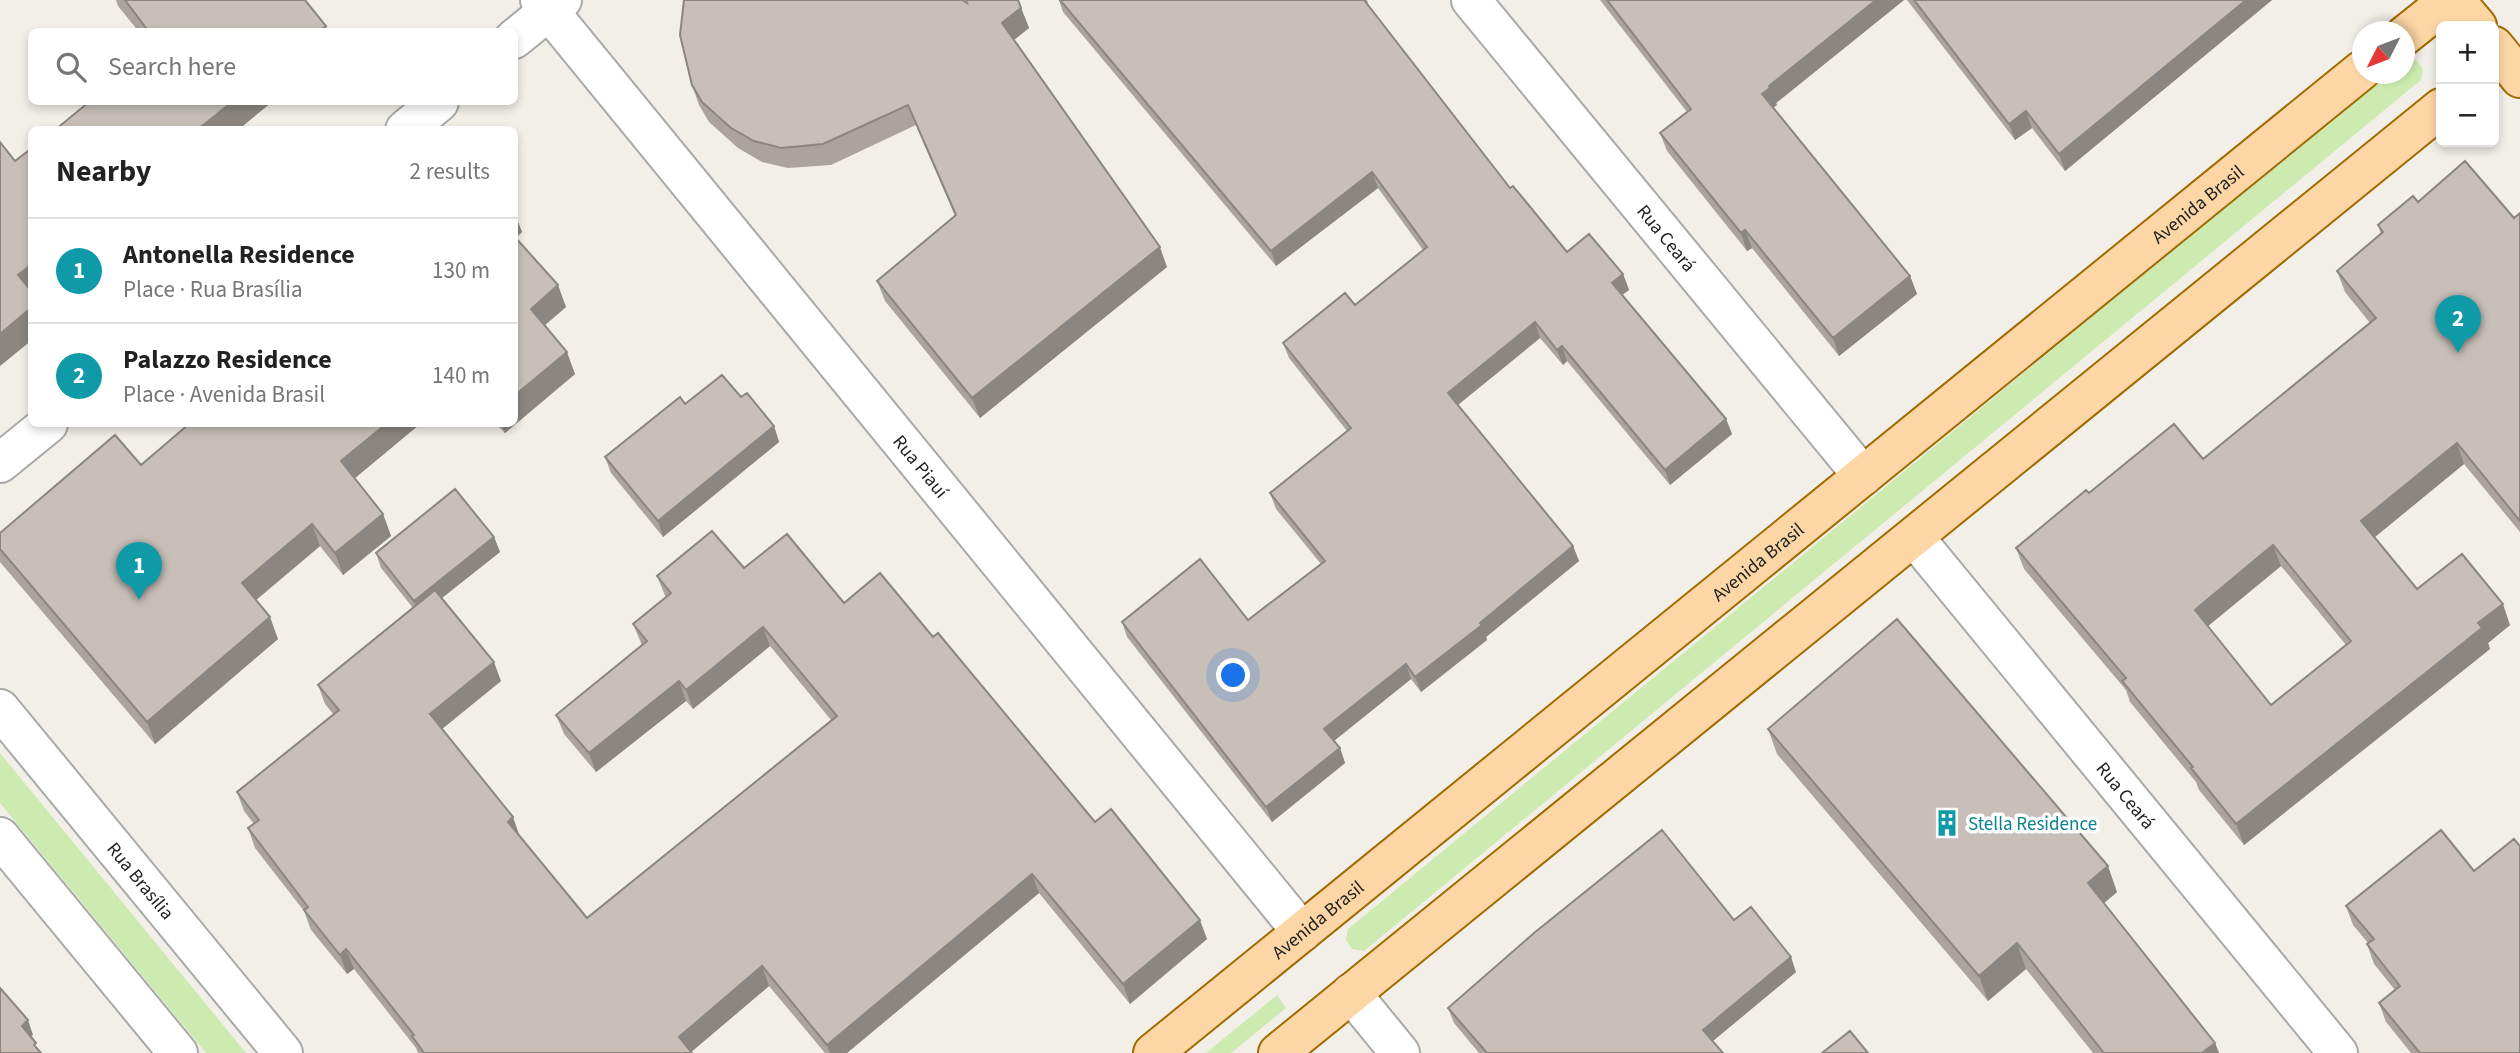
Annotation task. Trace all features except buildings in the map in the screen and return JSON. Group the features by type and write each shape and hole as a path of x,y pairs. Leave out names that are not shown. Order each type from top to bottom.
{"main road":[{"path":"2415,27 2449,0"},
{"path":"2455,0 2473,21"},
{"name":"Avenida Brasil","path":"1153,1053 2352,78"},
{"path":"1278,1053 2436,112"}],"street":[{"name":"Rua Ceará","path":"1471,0 1863,476"},
{"path":"518,35 550,4"},
{"name":"Rua Piauí","path":"550,4 1302,932"},
{"path":"410,126 435,105"},
{"path":"0,463 44,427"},
{"name":"Rua Ceará","path":"1914,537 2338,1053"},
{"name":"Rua Brasília","path":"0,709 283,1053"},
{"path":"0,837 178,1053"},
{"path":"1352,993 1401,1053"}],"green space":[{"path":"2416,60 2423,69 2421,80 1364,951 1352,949 1346,940 1348,929 2375,84 2415,84"},
{"path":"0,753 246,1053 206,1053 0,803"},
{"path":"1277,995 1286,1008 1231,1053 1206,1053"}],"place":[{"name":"Palazzo Residence","path":"2458,353"},
{"name":"Antonella Residence","path":"139,600"},
{"name":"Stella Residence","path":"1947,823"}]}
